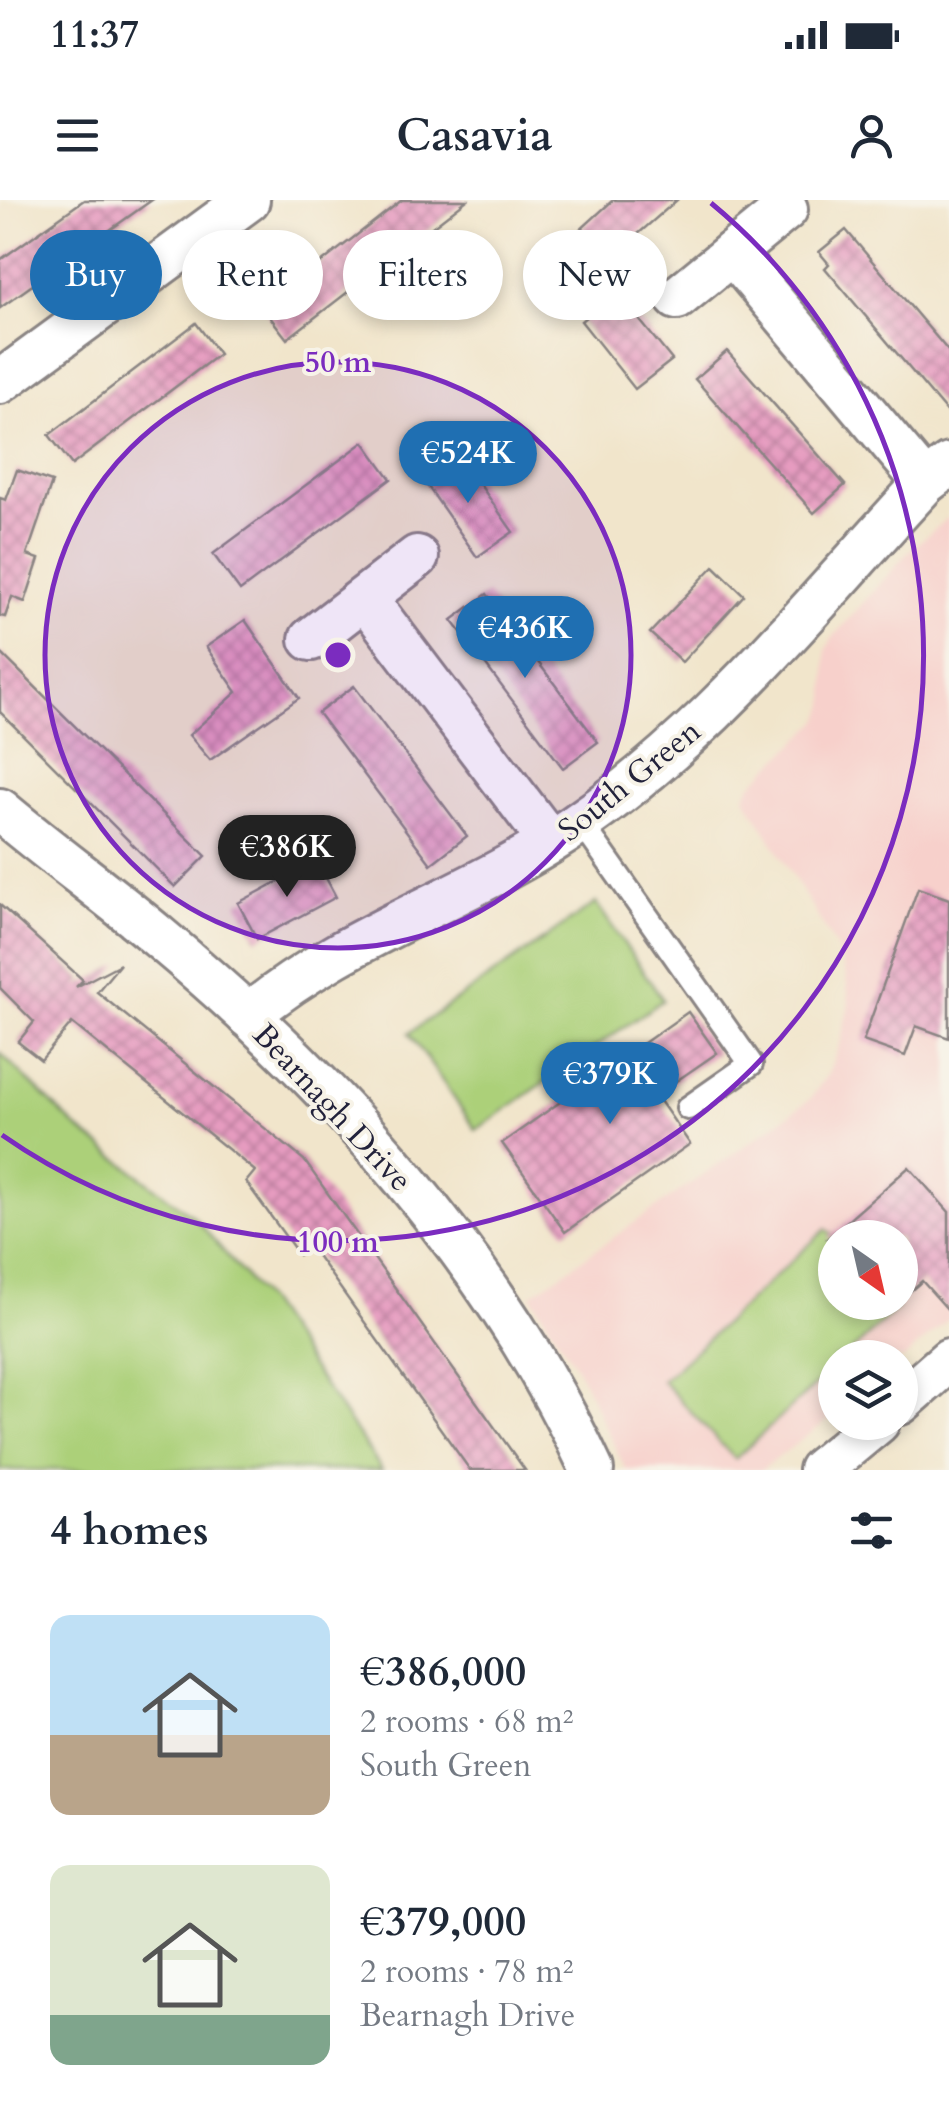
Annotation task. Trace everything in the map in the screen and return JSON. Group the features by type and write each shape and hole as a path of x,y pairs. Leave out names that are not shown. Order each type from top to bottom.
{"street":[{"path":"0,382 248,200"},
{"path":"676,298 786,209"},
{"path":"732,253 937,474"},
{"name":"South Green","path":"248,1016 290,982 565,832 686,739 937,474"},
{"path":"311,640 417,557"},
{"path":"364,598 565,832"},
{"name":"Bearnagh Drive","path":"0,810 160,938 248,1016 380,1150 454,1244 546,1383 592,1470"},
{"path":"918,1387 949,1360"},
{"path":"820,1470 856,1440"}],"lane":[{"path":"565,832 751,1064 688,1108"}],"shaded area":[{"path":"949,517 949,1319 918,1346 918,1340 818,1340 818,1428 761,1470 626,1470 577,1368 531,1295 793,1112 811,1098 829,1072 849,1004 846,976 838,950 745,797 750,786 821,719 826,704 826,650 833,637 911,549"}],"green space":[{"path":"596,903 663,1000 476,1130 409,1033"},
{"path":"0,1053 77,1128 194,1217 267,1302 382,1470 0,1470"},
{"path":"818,1236 818,1320 885,1320 863,1340 818,1340 818,1383 735,1459 662,1381"}],"building":[{"path":"84,200 152,200 110,230 42,230"},
{"path":"402,200 467,200 428,230 363,230"},
{"path":"613,200 677,200 643,230 580,230"},
{"path":"846,230 949,352 949,415 825,268 829,264 819,252"},
{"path":"30,239 30,287 0,308 0,260"},
{"path":"343,246 343,296 323,311 323,261"},
{"path":"272,320 312,320 287,339"},
{"path":"640,320 672,360 635,389 581,321"},
{"path":"196,323 219,354 72,465 49,435"},
{"path":"727,351 845,485 814,513 695,379"},
{"path":"364,442 391,479 240,591 213,554"},
{"path":"460,456 513,532 477,557 424,481"},
{"path":"17,470 52,482 27,555 39,559 25,602 12,597 5,617 0,616 0,498 6,500"},
{"path":"714,566 744,595 682,662 650,633"},
{"path":"487,594 598,742 563,768 452,620"},
{"path":"245,620 299,698 210,760 189,735 237,692 206,647"},
{"path":"0,652 206,856 175,887 0,712"},
{"path":"354,686 467,836 431,864 318,713"},
{"path":"317,861 336,897 257,939 238,903"},
{"path":"918,888 949,899 949,1038 916,1026 905,1056 863,1041"},
{"path":"0,905 83,980 76,987 120,964 97,992 304,1160 525,1470 470,1470 311,1247 299,1255 246,1182 255,1171 72,1023 41,1060 18,1042 34,1022 0,988"},
{"path":"688,1012 717,1053 656,1095 690,1144 565,1232 502,1143"},
{"path":"909,1167 949,1212 949,1311 922,1281 918,1284 918,1220 849,1220"}]}
